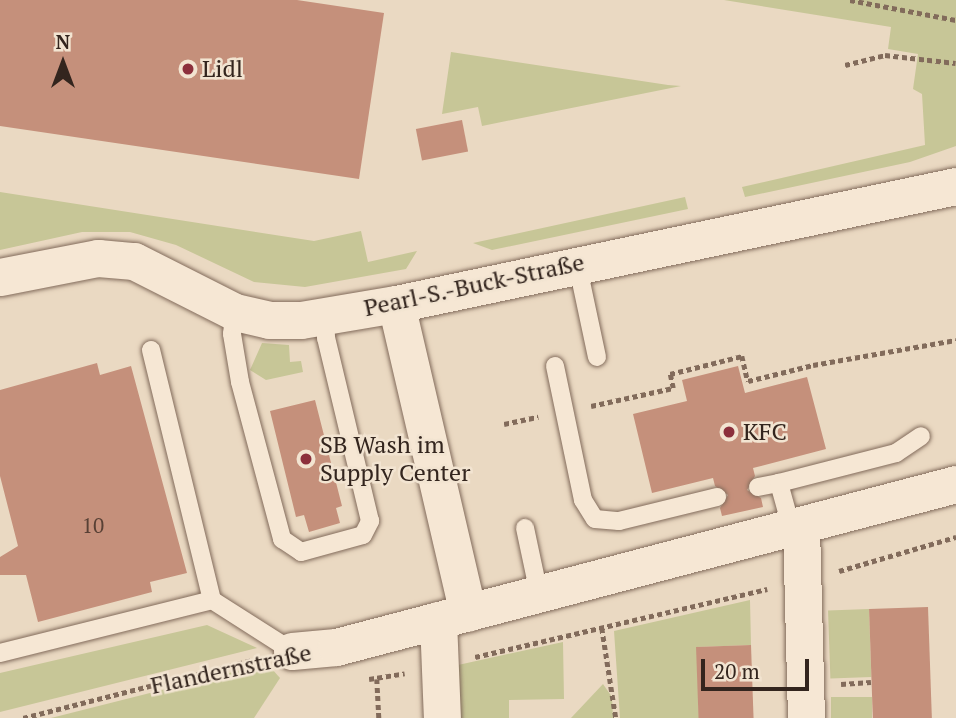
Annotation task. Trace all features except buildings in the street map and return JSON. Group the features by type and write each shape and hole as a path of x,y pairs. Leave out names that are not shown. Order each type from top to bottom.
{"street":[{"name":"Pearl-S.-Buck-Straße","path":"0,277 98,258 134,261 235,312 269,320 325,315 396,304 577,262 956,186"},
{"path":"396,304 453,617 441,665 442,718"},
{"name":"Flandernstraße","path":"292,651 318,651 956,484"},
{"path":"796,528 804,581 806,718"}],"lane":[{"path":"577,262 597,357"},
{"path":"235,312 232,334 240,382 282,540 301,552 363,535 370,521 326,338 325,315"},
{"path":"150,350 212,600 292,651"},
{"path":"555,366 583,500 595,519 612,522 717,497"},
{"path":"758,487 896,453 921,436"},
{"path":"779,483 796,528"},
{"path":"525,528 539,594"},
{"path":"0,653 212,600"}],"path":[{"path":"850,0 956,20"},
{"path":"845,65 885,55 956,64"},
{"path":"504,424 673,388 670,374 742,356 748,381 813,365 956,340"},
{"path":"364,678 377,679 441,665 804,581 956,537"},
{"path":"602,628 616,718"},
{"name":"Flandernstraße","path":"23,718 292,651"},
{"path":"377,679 379,718"}],"shaded area":[{"path":"724,0 956,0 956,146 910,162 745,197 742,187 925,145 922,94 913,89 918,54 888,49 891,27"},
{"path":"451,52 681,86 482,126 478,107 442,114"},
{"path":"0,192 314,241 361,231 368,262 417,251 406,269 305,287 254,282 176,245 130,232 82,232 0,250"},
{"path":"685,197 688,209 492,250 473,243"},
{"path":"262,343 289,345 290,362 301,361 303,372 266,380 250,370"},
{"path":"750,600 751,645 697,647 699,718 620,718 614,631"},
{"path":"869,609 871,677 830,678 828,610"},
{"path":"207,625 257,648 0,712 0,673"},
{"path":"563,642 564,699 509,700 509,718 459,718 458,665"},
{"path":"272,669 280,678 254,718 51,718 241,670"},
{"path":"603,684 612,697 613,718 571,718"},
{"path":"831,697 872,697 872,718 831,718"}],"place":[{"name":"Lidl","path":"188,69"},
{"name":"KFC","path":"729,432"},
{"name":"SB Wash im Supply Center","path":"306,459"}]}
